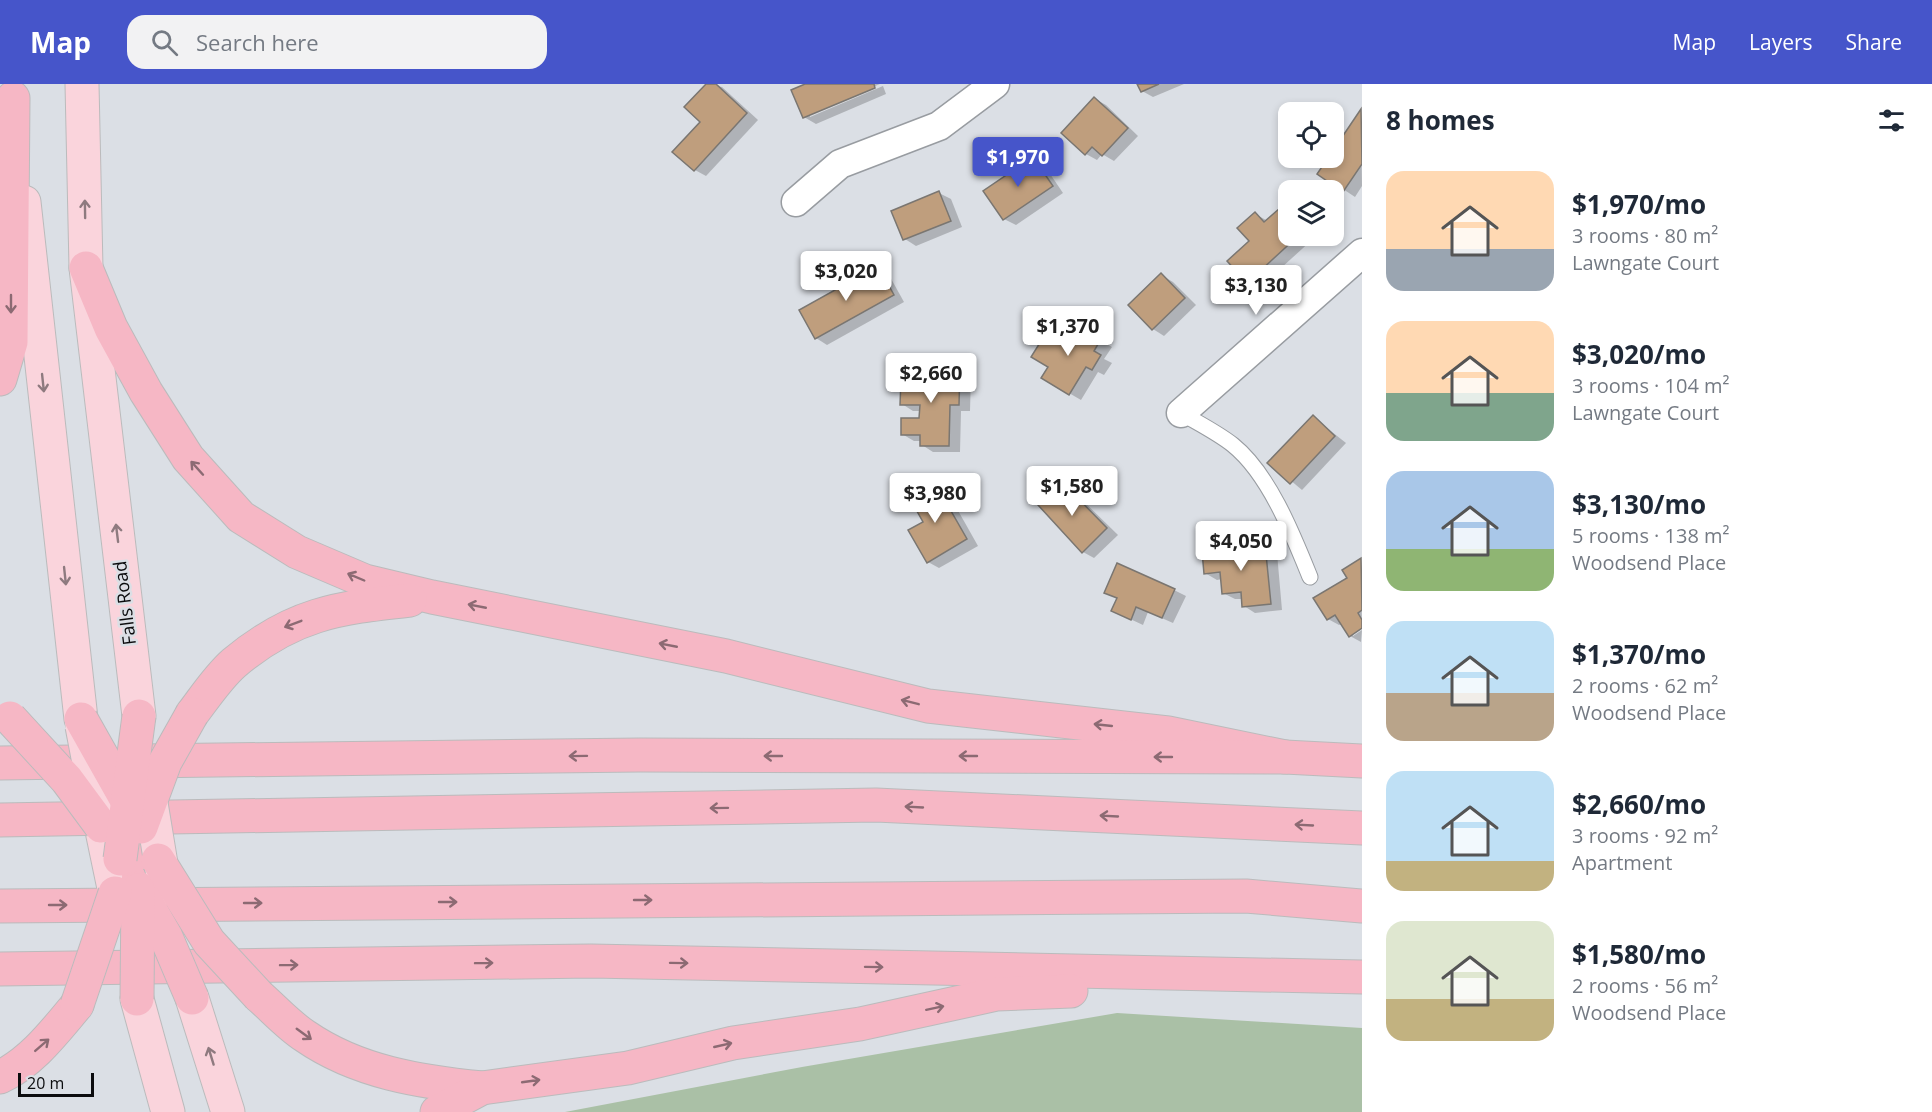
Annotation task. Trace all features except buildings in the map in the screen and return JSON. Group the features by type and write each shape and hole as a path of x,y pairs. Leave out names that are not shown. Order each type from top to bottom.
{"highway":[{"path":"0,379 11,342 13,91"},
{"path":"86,268 111,328 146,392 188,458 241,517 297,552 316,561 365,581 432,597 726,656 928,706 1168,732 1285,758"},
{"path":"120,859 139,809 192,714 232,664 287,626 344,607 432,597"},
{"path":"5,714 67,780 120,859 127,891 137,999"},
{"path":"0,1077 10,1072 50,1038 77,1005 127,891 139,809 139,716"},
{"path":"81,718 139,809"},
{"path":"0,763 640,755 1285,758 1362,761"},
{"path":"0,820 876,805 1362,828"},
{"path":"158,860 208,942 259,996 305,1036 355,1063 420,1082 482,1088 628,1068 733,1043 860,1024 997,994 1362,978"},
{"path":"127,891 166,937 192,998"},
{"path":"0,906 1246,896 1362,906"},
{"path":"0,969 591,961 1362,978"},
{"path":"437,1112 482,1088"}],"main road":[{"name":"Falls Road","path":"82,84 86,268 139,716"},
{"path":"13,91 81,718 100,826 127,891"},
{"path":"139,809 158,860 192,998 228,1112"},
{"path":"137,999 168,1112"}],"street":[{"path":"796,202 840,164 939,126 995,84"},
{"path":"1181,413 1362,254"}],"lane":[{"path":"1181,413 1233,445 1259,473 1297,544 1311,577"}],"green space":[{"path":"1117,1013 1362,1028 1362,1112 565,1112 802,1067"}]}
